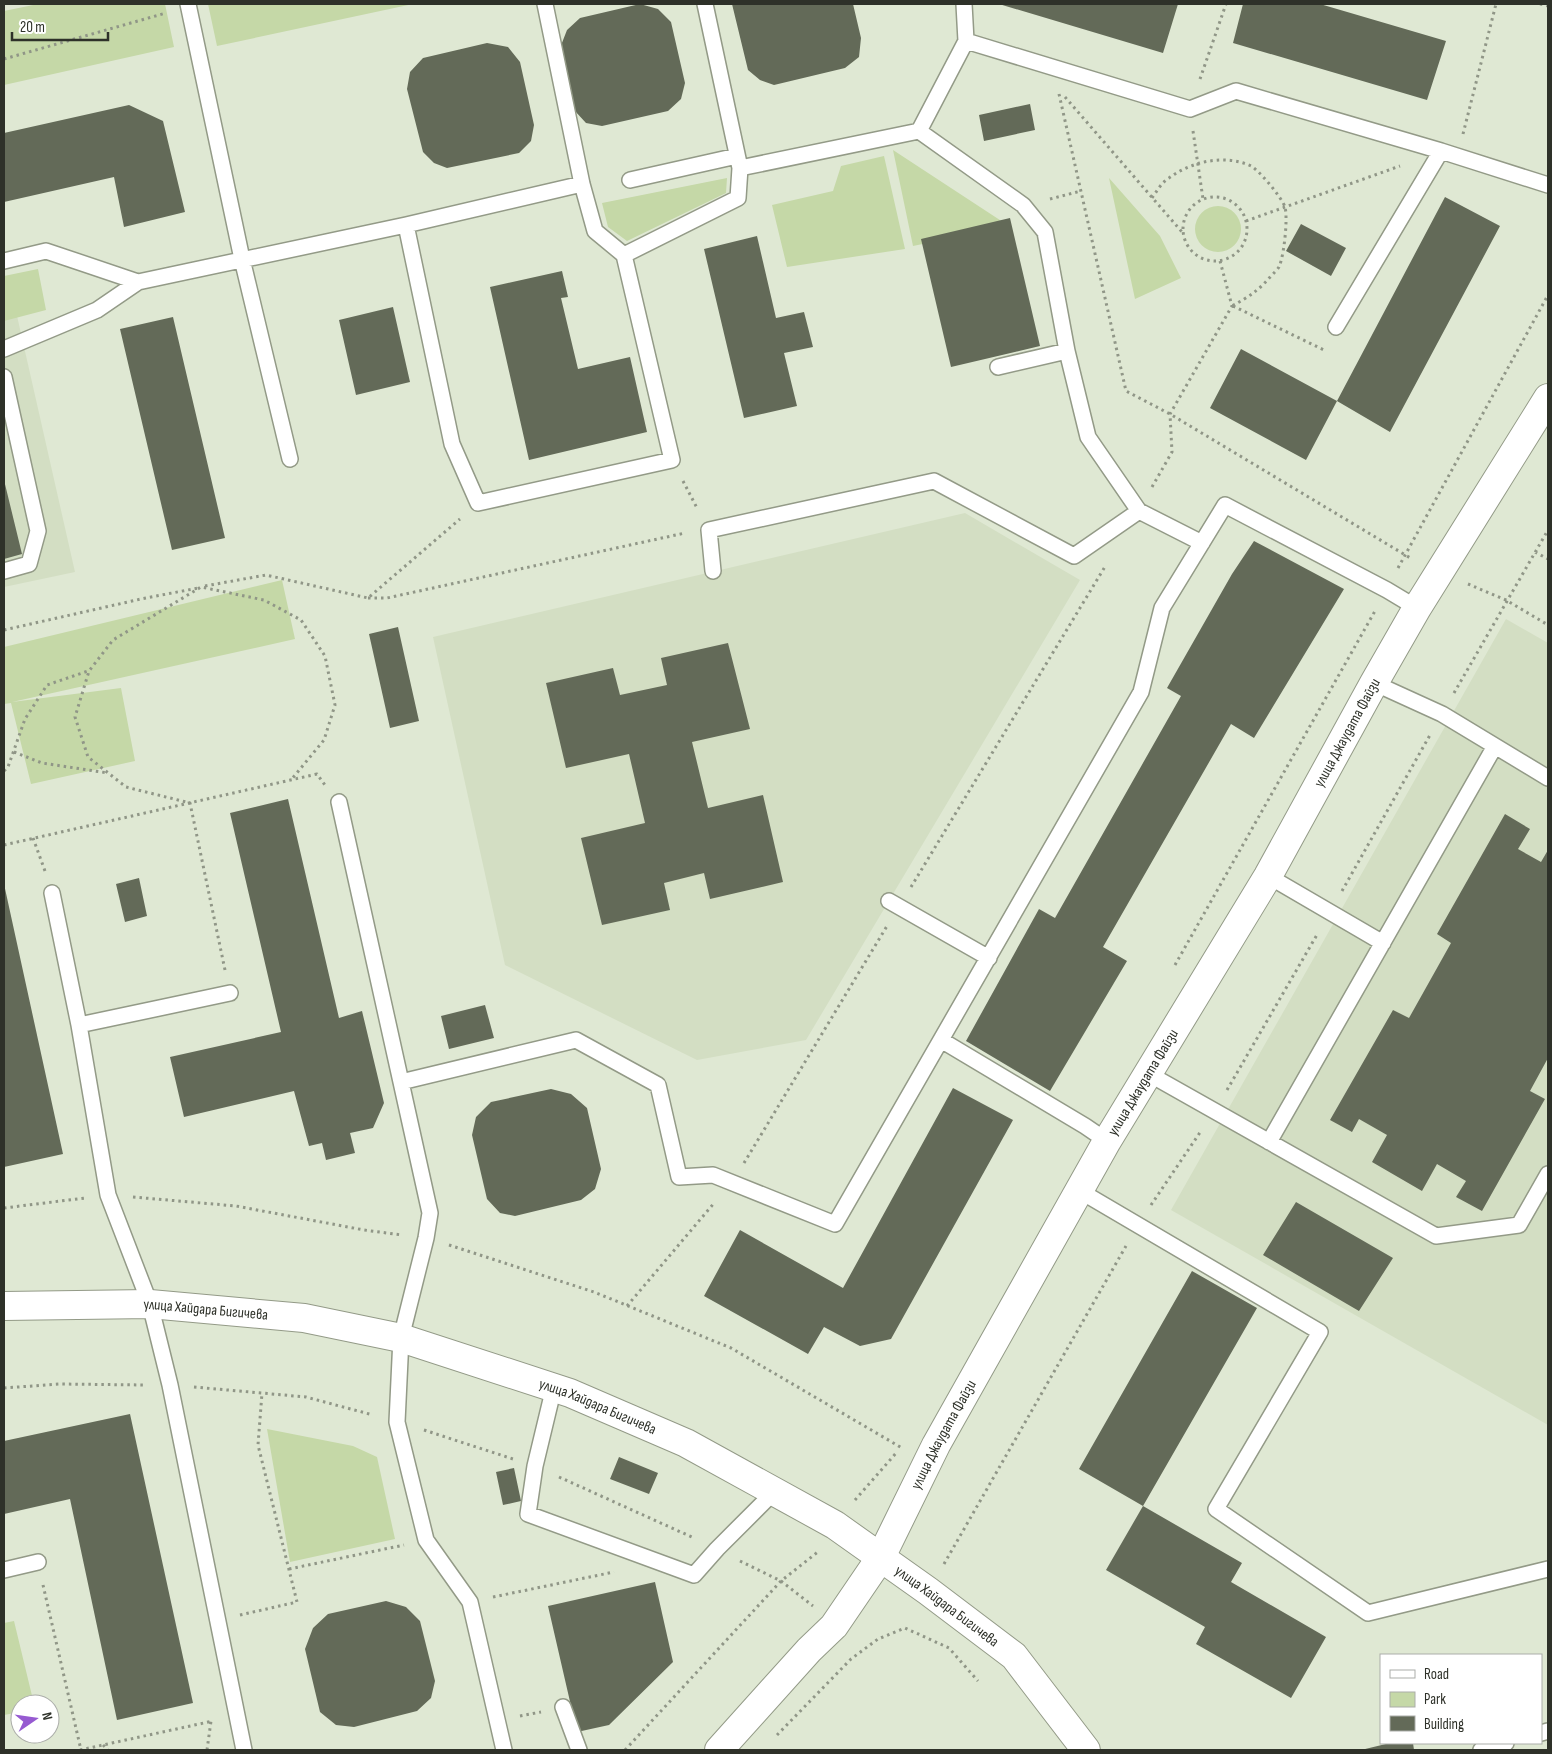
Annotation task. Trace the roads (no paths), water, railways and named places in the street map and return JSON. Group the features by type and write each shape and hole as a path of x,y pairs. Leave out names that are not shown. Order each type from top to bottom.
{"street":[{"name":"улица Джаудата Файзи","path":"719,1750 809,1650 834,1626 881,1557 936,1445 1107,1142 1268,876 1374,682 1417,608 1548,398"},
{"name":"улица Хайдара Бигичева","path":"4,1306 150,1304 304,1318 401,1338 570,1393 686,1443 835,1525 1014,1656 1086,1750"}],"lane":[{"path":"406,224 452,444 478,503 672,460 624,255 596,231 582,184 545,4"},
{"path":"624,255 738,198 739,162 705,4"},
{"path":"919,130 966,41 964,4"},
{"path":"189,5 242,259 290,459"},
{"path":"966,41 1190,109 1236,90 1548,185"},
{"path":"630,180 919,130 1023,205 1045,232 1068,351 1088,437 1139,511 1202,544"},
{"path":"1336,327 1441,151"},
{"path":"4,349 97,310 138,282 582,184"},
{"path":"4,261 46,251 138,282"},
{"path":"998,367 1068,351"},
{"path":"4,377 38,531 29,564 4,571"},
{"path":"713,571 709,530 934,481 1074,556 1139,511"},
{"path":"401,1082 576,1040 658,1086 679,1177 713,1175 835,1224 1141,692 1162,608 1225,505 1417,608"},
{"path":"1374,682 1442,714 1548,778"},
{"path":"1269,1142 1495,746"},
{"path":"340,802 430,1213 426,1238 401,1338 397,1422 426,1540 470,1602 504,1750"},
{"path":"1268,876 1383,943"},
{"path":"52,893 79,1025 108,1195 150,1304 170,1385 244,1750"},
{"path":"894,904 989,958"},
{"path":"79,1025 230,993"},
{"path":"941,1040 1085,1126 1107,1142"},
{"path":"1149,1074 1214,1111 1225,1115 1269,1142 1436,1236 1519,1225 1548,1174"},
{"path":"1080,1191 1320,1332 1216,1509 1368,1613 1548,1569"},
{"path":"554,1387 535,1466 528,1514 694,1575 775,1491"},
{"path":"4,1570 38,1562"},
{"path":"563,1707 578,1750"},
{"path":"1481,1750 1502,1744"}]}
